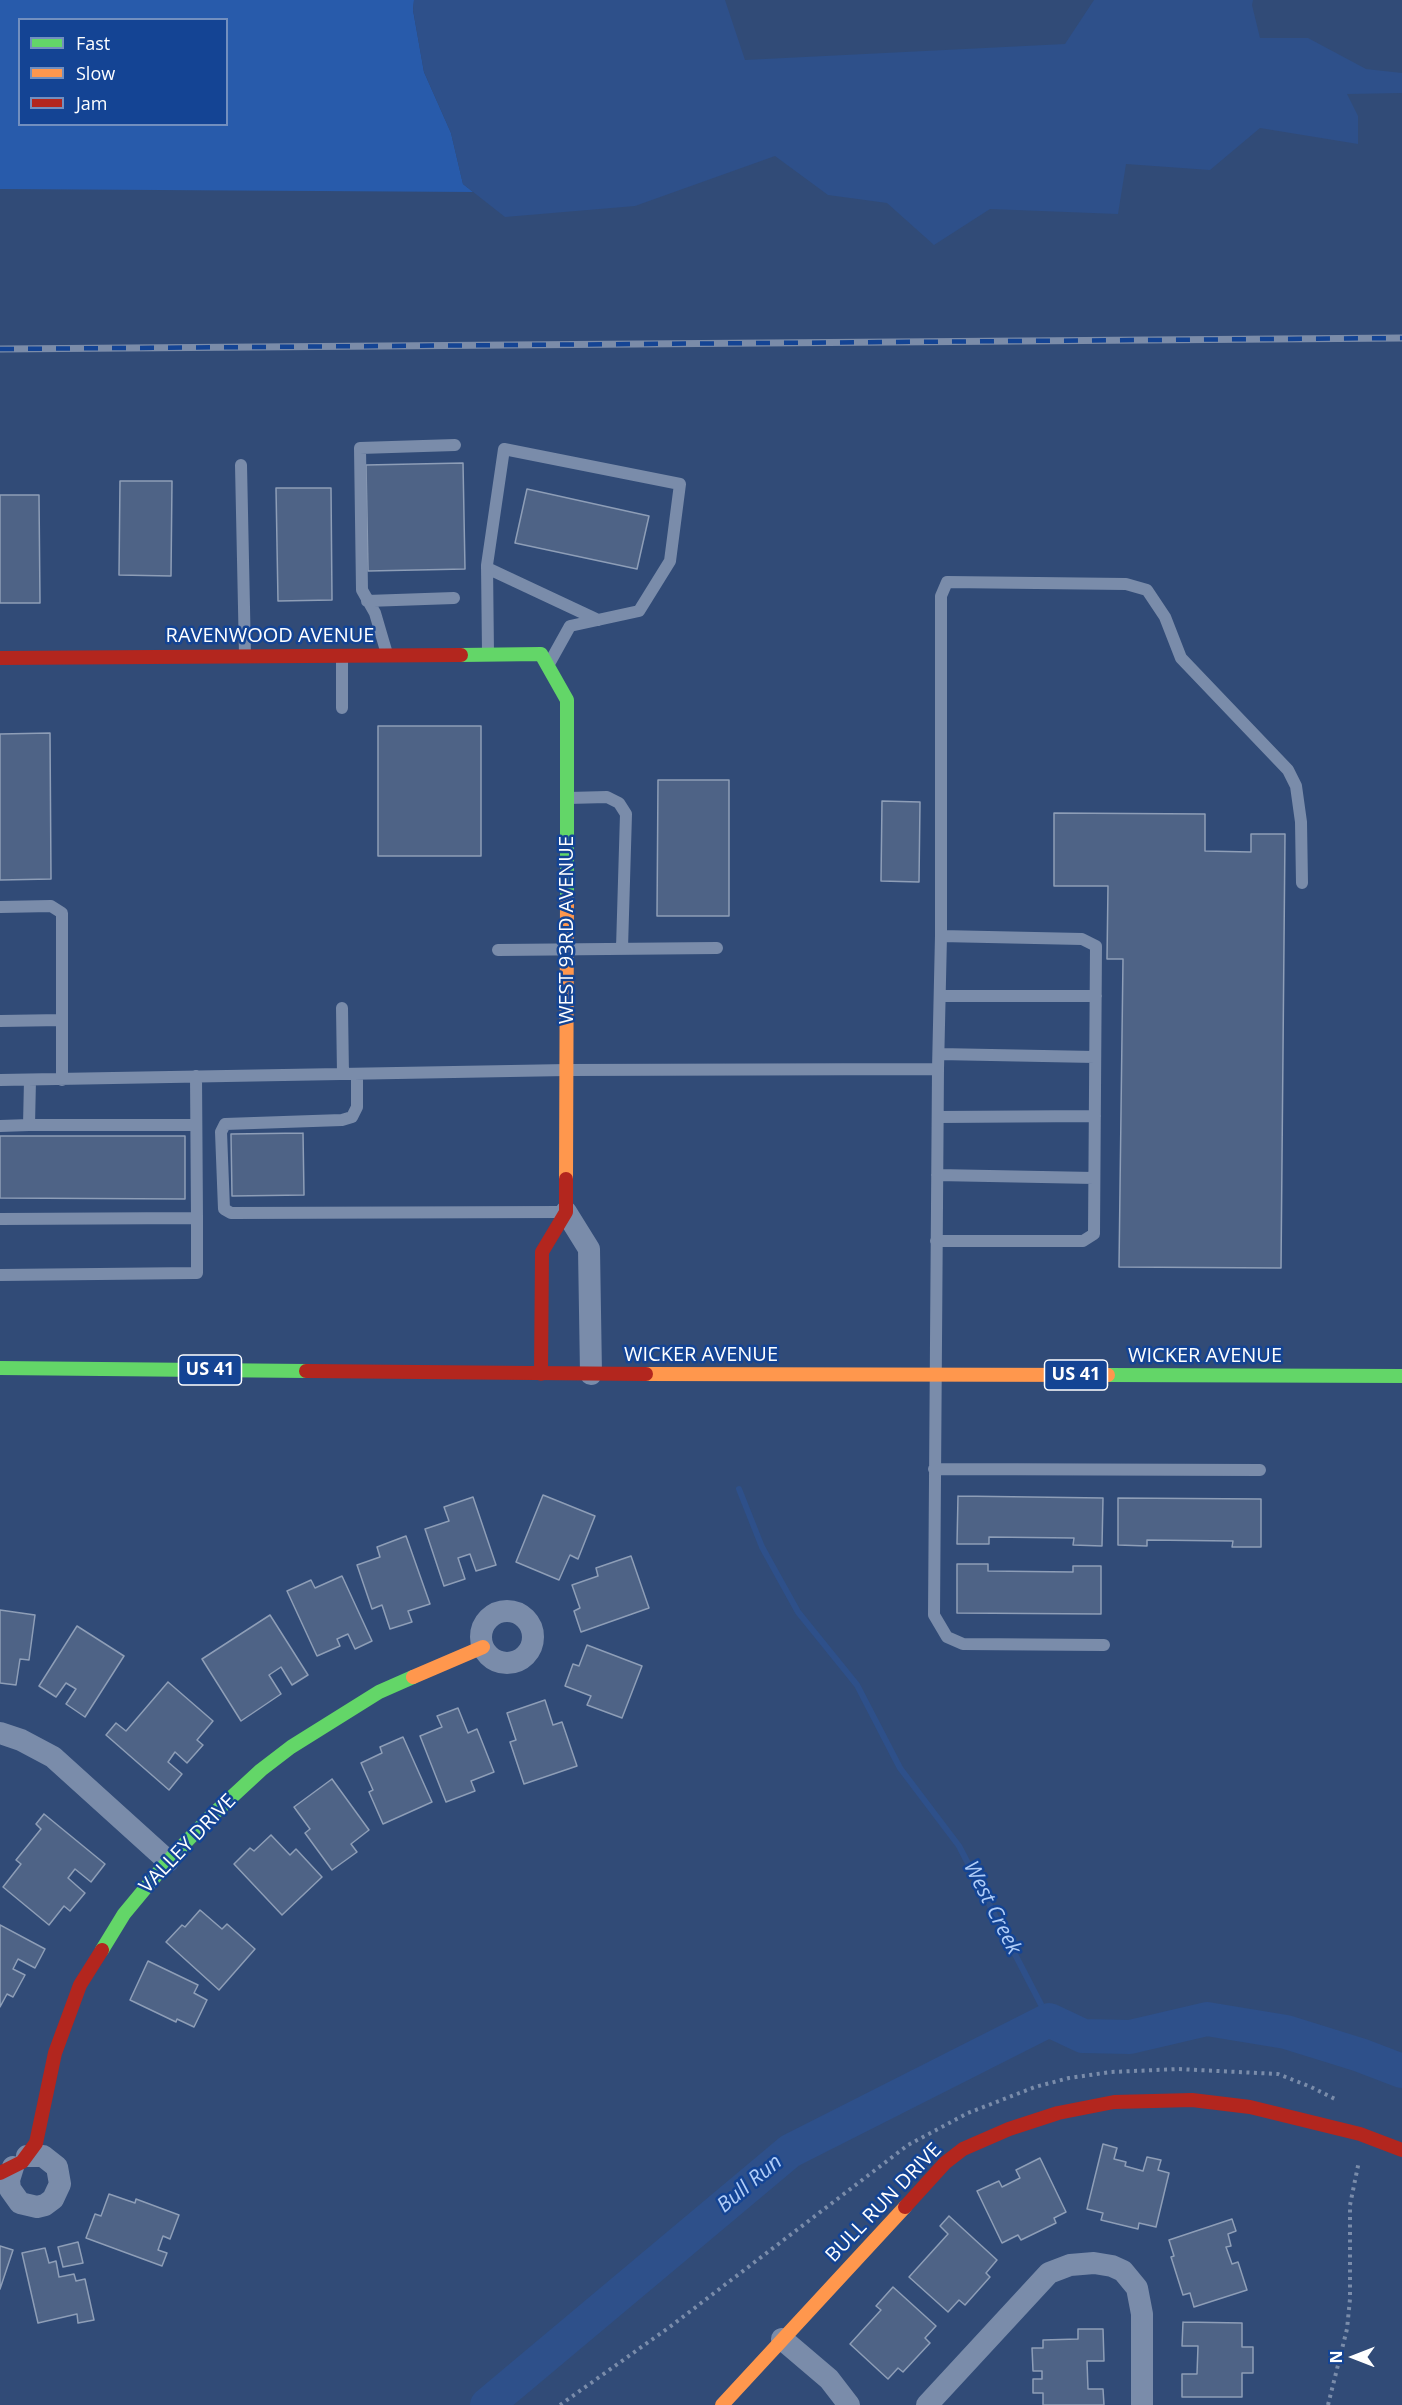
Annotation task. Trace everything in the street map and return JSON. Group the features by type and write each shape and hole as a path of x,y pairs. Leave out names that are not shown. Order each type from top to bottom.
{"main road":[{"name":"RAVENWOOD AVENUE","path":"0,658 489,655 544,660"},
{"name":"WEST 93RD AVENUE","path":"544,660 567,700 566,1212"},
{"path":"541,1374 542,1252 566,1212"},
{"name":"WICKER AVENUE","path":"0,1368 541,1374 1402,1376"},
{"name":"VALLEY DRIVE","path":"13,2166 36,2143 55,2053 80,1985 124,1914 168,1861 209,1818 261,1770 291,1747 379,1692 483,1647"},
{"name":"BULL RUN DRIVE","path":"722,2405 945,2163 963,2149 1008,2128 1058,2113 1114,2102 1167,2099 1250,2108 1297,2117 1360,2134 1402,2150"}],"street":[{"path":"566,1212 589,1249 591,1374"},
{"path":"0,1733 21,1740 53,1757 168,1861"},
{"path":"927,2405 1049,2273 1070,2265 1094,2263 1112,2266 1123,2271 1137,2288 1142,2314 1142,2405"},
{"path":"782,2339 829,2379 849,2405"}],"lane":[{"path":"388,655 375,613 362,590 360,577 360,448 455,445"},
{"path":"489,655 487,568 504,449 680,484 670,561 639,611 570,626 544,660"},
{"path":"241,465 245,656"},
{"path":"487,568 598,620"},
{"path":"1104,1645 963,1644 947,1637 934,1615 934,1375 941,936 941,596 947,582 1126,584 1147,590 1165,617 1181,658 1288,770 1298,795 1302,883"},
{"path":"367,601 454,598"},
{"path":"342,655 342,708"},
{"path":"567,798 607,797 619,803 626,814 622,948"},
{"path":"0,907 51,906 62,913 62,1080"},
{"path":"936,1240 1083,1241 1094,1234 1096,946 1082,939 941,936"},
{"path":"498,950 717,948"},
{"path":"940,996 1096,996"},
{"path":"342,1008 343,1074"},
{"path":"0,1021 62,1020"},
{"path":"939,1054 1095,1057"},
{"path":"0,1080 567,1070 938,1069"},
{"path":"357,1074 357,1107 352,1117 342,1120 225,1124 221,1132 224,1209 231,1213 566,1212"},
{"path":"0,1275 197,1274 196,1076"},
{"path":"29,1125 30,1080"},
{"path":"938,1117 1095,1116"},
{"path":"0,1125 196,1125"},
{"path":"937,1175 1094,1178"},
{"path":"0,1219 197,1218"},
{"path":"934,1468 1260,1470"}],"path":[{"path":"1328,2405 1347,2329 1350,2299 1350,2205 1353,2183 1362,2152 1360,2134"}],"shaded area":[{"path":"0,0 414,0 413,10 424,72 451,133 463,184 473,192 0,189"},
{"path":"414,0 725,0 745,60 1065,44 1094,0 1253,0 1252,5 1260,38 1308,38 1366,69 1402,73 1402,93 1347,94 1358,116 1358,144 1260,128 1210,170 1126,164 1118,214 990,209 934,245 887,203 828,195 775,156 635,206 505,217 463,184 451,133 424,72 413,10"}],"building":[{"path":"463,463 465,569 368,571 366,465"},
{"path":"120,481 172,481 171,576 119,575"},
{"path":"276,488 331,488 332,600 278,601"},
{"path":"527,489 649,516 637,569 515,543"},
{"path":"0,495 39,495 40,603 0,603"},
{"path":"378,726 481,726 481,856 378,856"},
{"path":"50,733 51,879 0,880 0,734"},
{"path":"658,780 729,780 729,916 657,916"},
{"path":"882,801 920,802 919,882 881,881"},
{"path":"1054,813 1205,814 1205,851 1251,852 1251,834 1285,834 1281,1268 1119,1267 1123,959 1107,959 1108,886 1054,886"},
{"path":"303,1133 304,1195 232,1196 231,1134"},
{"path":"0,1136 185,1136 185,1199 0,1198"},
{"path":"543,1495 595,1516 578,1559 570,1555 559,1580 516,1562"},
{"path":"958,1496 1103,1498 1102,1546 1073,1545 1074,1538 989,1537 989,1544 957,1544"},
{"path":"473,1497 496,1565 476,1571 470,1554 458,1558 465,1579 444,1586 425,1529 449,1521 444,1507"},
{"path":"1118,1498 1261,1499 1261,1547 1232,1547 1233,1541 1147,1540 1147,1546 1118,1545"},
{"path":"406,1536 430,1604 408,1611 412,1622 390,1629 382,1605 372,1609 357,1565 380,1557 377,1547"},
{"path":"631,1556 649,1608 581,1632 574,1611 580,1608 572,1585 598,1576 596,1568"},
{"path":"957,1564 988,1564 988,1571 1073,1572 1073,1566 1101,1566 1101,1614 957,1613"},
{"path":"342,1576 372,1641 355,1649 348,1634 337,1639 340,1646 317,1656 287,1591 311,1580 315,1588"},
{"path":"0,1610 35,1615 29,1660 20,1659 16,1685 0,1683"},
{"path":"270,1615 308,1675 292,1685 281,1667 269,1675 281,1694 241,1721 202,1659"},
{"path":"77,1626 124,1656 85,1717 66,1704 76,1689 66,1683 56,1697 39,1686"},
{"path":"587,1645 642,1666 622,1718 587,1705 591,1696 565,1686 573,1664 579,1666"},
{"path":"168,1682 213,1721 197,1740 203,1745 187,1763 175,1752 168,1762 182,1774 169,1790 106,1735 116,1723 126,1731"},
{"path":"545,1700 553,1725 562,1722 577,1766 524,1784 510,1742 516,1740 507,1713"},
{"path":"458,1708 468,1733 477,1729 494,1772 471,1781 475,1791 446,1802 420,1736 442,1727 437,1716"},
{"path":"403,1737 432,1802 383,1824 369,1792 373,1790 361,1763 382,1753 380,1747"},
{"path":"332,1779 369,1830 351,1844 357,1852 332,1870 305,1833 310,1829 294,1807"},
{"path":"44,1814 105,1864 91,1882 75,1869 68,1878 85,1893 70,1911 64,1906 49,1925 3,1887 21,1864 16,1860 41,1829 36,1824"},
{"path":"271,1835 290,1855 296,1849 322,1877 282,1915 234,1864 250,1848 254,1851"},
{"path":"200,1910 222,1929 227,1924 255,1949 219,1990 166,1942 182,1925 185,1927"},
{"path":"0,1925 45,1949 35,1968 18,1959 13,1969 25,1975 13,1997 7,1994 0,2007"},
{"path":"148,1961 198,1985 194,1993 207,2000 194,2027 177,2019 176,2022 130,2000"},
{"path":"1103,2144 1117,2148 1114,2159 1126,2162 1125,2166 1143,2171 1147,2157 1161,2160 1158,2170 1169,2173 1156,2227 1139,2223 1138,2229 1101,2220 1103,2213 1087,2209"},
{"path":"1040,2158 1066,2212 1054,2218 1056,2223 1021,2240 1018,2235 1002,2243 977,2191 999,2181 1002,2187 1020,2178 1016,2170"},
{"path":"109,2194 135,2203 136,2199 179,2215 170,2239 163,2236 158,2250 167,2253 162,2266 86,2238 95,2214 101,2216"},
{"path":"949,2216 997,2260 986,2273 990,2277 965,2305 959,2300 948,2312 909,2277 948,2234 940,2226"},
{"path":"1232,2219 1236,2231 1228,2234 1231,2246 1226,2247 1232,2264 1238,2262 1247,2290 1194,2307 1190,2293 1183,2295 1171,2257 1174,2256 1169,2240"},
{"path":"78,2242 83,2263 63,2267 58,2247"},
{"path":"0,2246 13,2250 0,2289"},
{"path":"45,2248 49,2263 56,2261 59,2277 74,2274 76,2281 85,2279 94,2320 78,2323 77,2314 38,2323 22,2253"},
{"path":"893,2287 936,2326 925,2338 930,2343 903,2372 898,2368 888,2379 850,2344 881,2310 876,2306"},
{"path":"1183,2322 1242,2323 1242,2347 1253,2347 1253,2373 1242,2373 1242,2397 1182,2397 1182,2374 1197,2374 1198,2346 1182,2346"},
{"path":"1078,2329 1103,2329 1104,2361 1087,2361 1088,2389 1103,2389 1104,2405 1043,2405 1043,2393 1033,2393 1033,2379 1042,2379 1042,2371 1033,2371 1032,2348 1043,2348 1043,2340 1078,2339"}],"waterway":[{"name":"West Creek","path":"739,1489 762,1547 798,1612 857,1685 900,1768 959,1846 1049,2020"},
{"name":"Bull Run","path":"487,2405 790,2151 1049,2020 1083,2036 1130,2037 1207,2019 1286,2032 1402,2071"}],"railway":[{"path":"0,349 1402,338"}],"traffic: fast":[{"path":"461,655 541,654 567,700 567,899"},
{"path":"0,1368 306,1371"},
{"path":"1108,1375 1402,1376"},
{"path":"102,1950 124,1914 168,1861 209,1818 261,1770 291,1747 379,1692 413,1677"}],"traffic: slow":[{"path":"566,1179 567,899"},
{"path":"646,1374 1108,1375"},
{"path":"413,1677 483,1647"},
{"path":"722,2405 905,2207"}],"traffic: jam":[{"path":"0,658 461,655"},
{"path":"541,1374 542,1252 566,1212 566,1179"},
{"path":"306,1371 646,1374"},
{"path":"0,2173 22,2162 36,2143 55,2053 80,1985 102,1950"},
{"path":"905,2207 945,2163 963,2149 1009,2129 1058,2113 1114,2102 1192,2100 1250,2107 1360,2134 1402,2150"}]}
